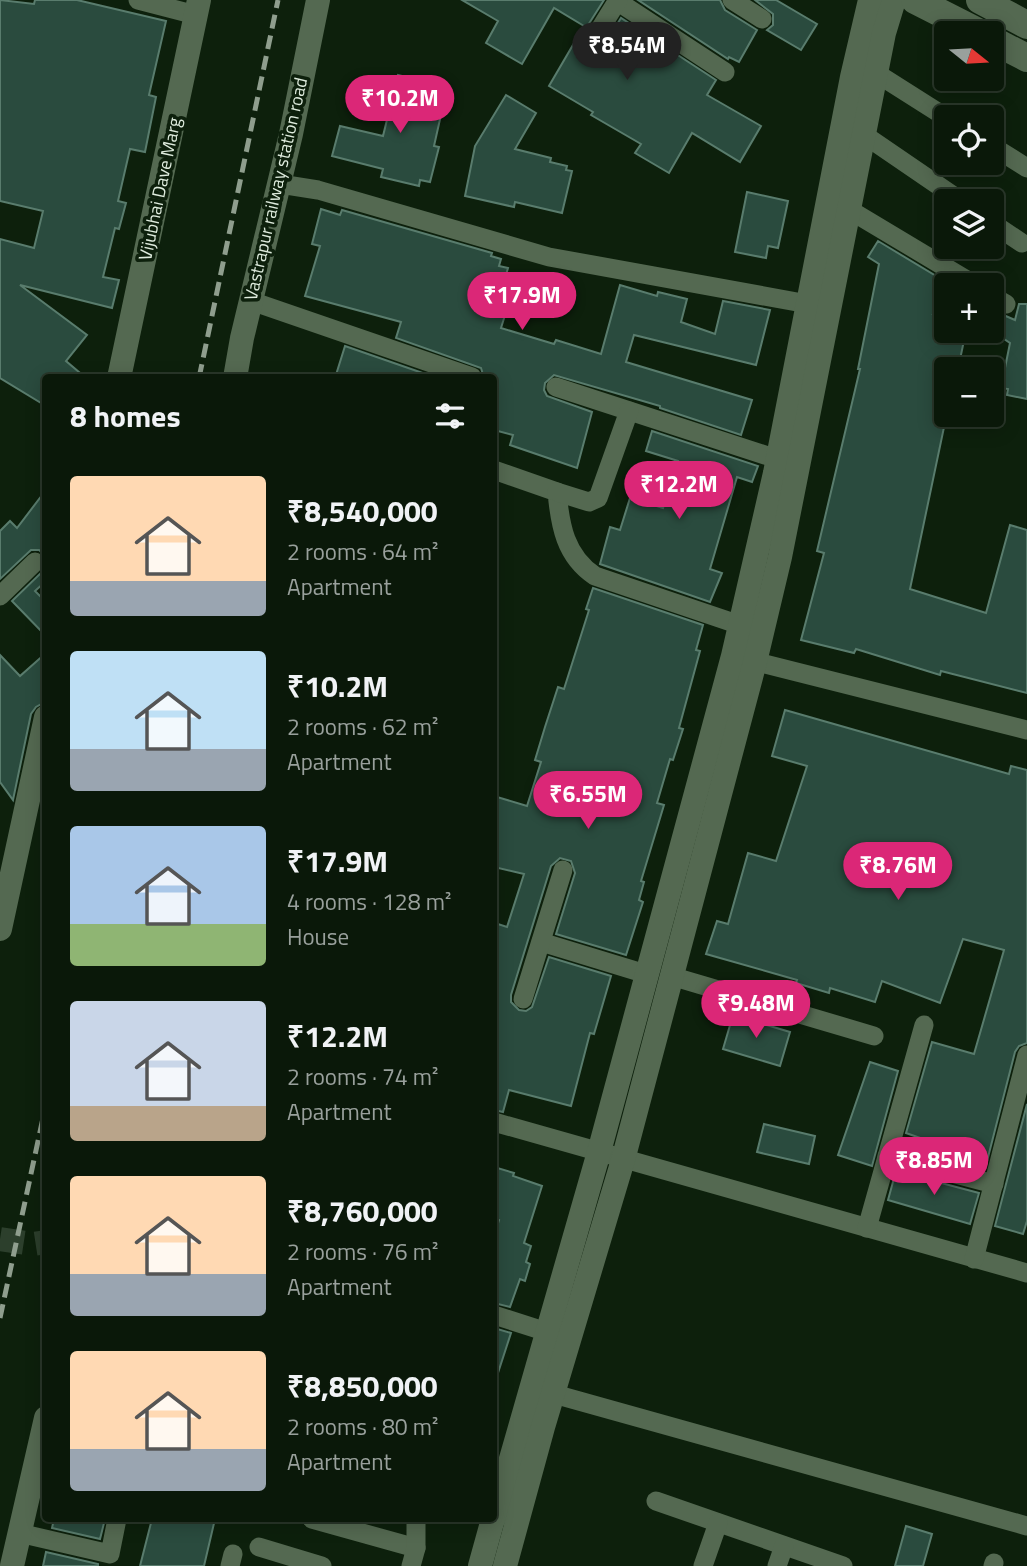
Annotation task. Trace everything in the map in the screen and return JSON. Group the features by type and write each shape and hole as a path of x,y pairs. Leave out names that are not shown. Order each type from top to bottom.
{"main road":[{"path":"915,0 956,21"},
{"path":"980,0 1027,25"},
{"path":"1004,46 1027,58"}],"street":[{"path":"138,0 198,7"},
{"name":"Vastrapur railway station road","path":"236,374 280,184 318,0"},
{"path":"587,50 617,0 725,72"},
{"path":"732,0 762,19"},
{"path":"744,659 740,625 778,459 852,77 870,0"},
{"path":"505,1566 623,1160 659,975 688,864 744,659 780,558 863,134 884,33 894,0"},
{"name":"Vijubhai Dave Marg","path":"120,374 198,7"},
{"path":"876,73 934,110"},
{"path":"863,134 943,189"},
{"path":"1004,154 1027,168"},
{"path":"280,184 318,190 549,257 808,304"},
{"path":"848,209 955,273"},
{"path":"1004,231 1023,243"},
{"path":"251,301 463,374"},
{"path":"556,387 778,459"},
{"path":"497,472 589,502 598,498 629,411"},
{"path":"557,492 559,515 571,553 595,576 740,625"},
{"path":"0,596 35,562"},
{"path":"744,659 1027,730"},
{"path":"0,929 4,887 42,733"},
{"path":"523,999 563,870"},
{"path":"541,943 874,1036"},
{"path":"497,1504 599,1152 659,975"},
{"path":"867,1228 924,1026"},
{"path":"975,1259 1027,1055"},
{"path":"497,1123 1027,1273"},
{"path":"887,1156 994,1184"},
{"path":"497,1316 547,1332"},
{"path":"554,1394 1027,1526"},
{"path":"12,1566 42,1435"},
{"path":"656,1501 843,1566"},
{"path":"19,1533 110,1554 116,1522"},
{"path":"320,1522 414,1557 416,1522"},
{"path":"480,1566 492,1522"},
{"path":"703,1566 718,1523"},
{"path":"777,1566 784,1546"},
{"path":"259,1547 322,1566"}],"building":[{"path":"0,0 34,4 35,0 77,0 166,21 149,95 156,97 145,152 130,149 118,201 126,203 119,229 115,228 103,277 119,280 112,308 20,285 87,335 66,361 81,374 42,374 42,404 0,378 0,239 34,248 43,211 0,201"},
{"path":"462,0 604,0 576,44 576,55 580,60 587,62 597,57 621,18 716,80 707,95 761,126 740,162 692,133 669,173 635,153 641,144 591,115 593,112 549,86 584,26 554,8 522,64 486,43 498,21"},
{"path":"638,0 720,0 725,10 757,30 739,62 729,57 728,59"},
{"path":"755,0 776,0 817,24 801,50 767,30 773,25 773,14"},
{"path":"398,75 435,84 433,94 445,97 434,146 439,147 430,182 420,180 419,186 381,177 383,169 332,156 340,126 383,136"},
{"path":"506,95 536,113 515,149 551,158 550,162 567,166 566,170 572,171 562,213 515,202 514,207 465,196 475,146"},
{"path":"747,192 788,201 778,248 768,246 766,258 735,252"},
{"path":"321,209 340,215 342,210 492,253 491,256 501,259 499,266 508,268 496,309 506,312 501,328 554,344 556,340 601,354 620,285 657,296 658,292 687,299 681,322 715,334 723,301 770,310 756,365 634,335 626,362 752,400 741,435 660,406 554,375 545,383 547,396 592,412 577,468 510,445 513,435 497,431 497,374 483,374 481,368 396,338 401,322 305,296 320,246 312,244"},
{"path":"878,241 934,275 934,343 963,343 961,357 934,357 934,427 944,427 910,589 986,613 1010,525 1027,530 1027,693 941,671 940,675 856,649 854,653 801,640 824,553 817,551 860,369 879,264 868,257"},
{"path":"1019,304 1027,304 1027,399 1007,395 1008,389 1004,388 1010,343 1004,339 1004,315 1015,320"},
{"path":"345,346 426,374 336,374"},
{"path":"652,431 758,466 752,482 737,477 710,569 722,573 710,602 600,564 610,527 620,530 630,498 663,508 678,461 646,451"},
{"path":"42,495 42,553 31,550 0,579 0,531 10,521 17,528"},
{"path":"42,572 42,585 35,591 42,598 42,632 12,601"},
{"path":"593,588 703,625 696,650 700,651 679,728 683,729 673,760 670,759 657,803 664,805 641,881 644,882 639,900 643,902 626,955 556,934 575,873 571,861 560,858 551,866 511,995 511,1002 519,1010 526,1011 532,1007 549,957 611,976 594,1034 590,1033 571,1106 509,1090 503,1112 497,1111 497,928 498,924 507,927 524,874 497,868 497,797 527,806 541,762 535,760 558,687 564,689 589,610 586,609"},
{"path":"0,655 20,676 42,657 42,704 31,714 13,800 0,782"},
{"path":"785,710 1009,774 1011,766 1027,770 1027,1043 1019,1046 1015,1052 985,1169 945,1159 949,1148 906,1133 932,1042 974,1054 1004,950 963,939 940,1003 882,981 875,1002 830,988 829,993 796,983 797,980 706,954 717,921 728,924 748,853 776,861 807,766 772,756"},
{"path":"733,1015 790,1032 780,1066 723,1049"},
{"path":"870,1062 898,1071 872,1166 838,1155"},
{"path":"1027,1104 1027,1221 1023,1234 995,1226"},
{"path":"764,1124 815,1136 809,1164 757,1152"},
{"path":"497,1168 542,1186 524,1243 531,1246 526,1262 530,1264 525,1281 520,1279 510,1307 497,1304"},
{"path":"896,1171 979,1193 970,1224 888,1200"},
{"path":"497,1329 511,1333 497,1376"},
{"path":"53,1522 104,1522 100,1539 52,1528"},
{"path":"151,1522 214,1522 204,1566 140,1566"},
{"path":"906,1526 932,1534 923,1566 895,1566"},
{"path":"46,1552 98,1564 98,1566 43,1566"}],"tunnel":[{"path":"0,1239 33,1244 42,1243"}],"railway":[{"path":"200,374 278,0"},
{"path":"0,1318 42,1123"}]}
